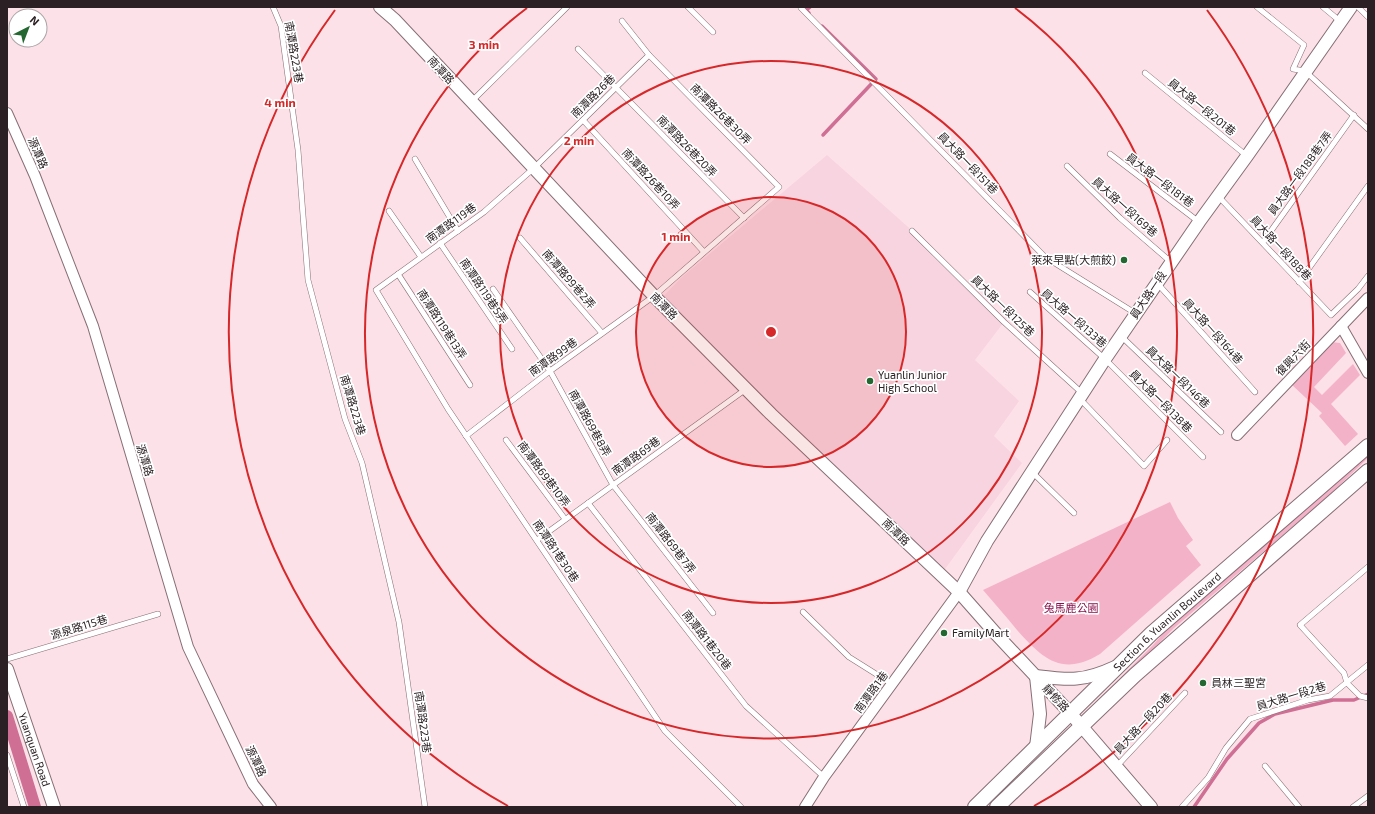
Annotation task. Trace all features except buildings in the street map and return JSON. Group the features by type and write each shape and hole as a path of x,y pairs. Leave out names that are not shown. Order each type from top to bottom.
{"main road":[{"name":"Section 6, Yuanlin Boulevard","path":"975,807 1184,604 1368,446"},
{"name":"Section 6, Yuanlin Boulevard","path":"997,807 1135,675 1368,471"}],"street":[{"name":"南潭路","path":"380,7 395,20 654,296 746,389 959,592"},
{"name":"員大路一段","path":"959,592 987,541 1105,358 1156,283 1247,156 1305,71 1342,22 1351,7"},
{"name":"源潭路","path":"7,113 35,176 93,326 188,647 254,784 271,807"},
{"name":"復興六街","path":"1237,435 1368,298"},
{"path":"1341,326 1368,373"},
{"name":"靜修路","path":"959,592 1071,714 1151,807"},
{"name":"南潭路1巷","path":"805,807 824,778 959,592"},
{"path":"1036,747 1040,714 1036,676 1067,680 1086,678 1102,673 1122,663"},
{"name":"Yuanquan Road","path":"7,669 54,807"}],"lane":[{"name":"南潭路223巷","path":"273,7 281,26 298,150 308,280 345,420 362,463 399,622 425,807"},
{"path":"471,101 567,7"},
{"path":"688,7 713,32"},
{"path":"1257,7 1304,45 1293,69 1305,71 1368,128"},
{"path":"1323,7 1342,22"},
{"path":"1358,7 1368,17"},
{"name":"員大路一段151巷","path":"801,8 1045,257 1136,314"},
{"name":"南潭路26巷30弄","path":"622,20 649,55 779,187"},
{"name":"南潭路26巷20弄","path":"578,49 744,218"},
{"name":"南潭路26巷","path":"534,168 649,55"},
{"name":"員大路一段201巷","path":"1145,73 1247,156"},
{"name":"員大路一段188巷7弄","path":"1263,242 1354,115"},
{"name":"南潭路26巷10弄","path":"583,120 704,252"},
{"name":"員大路一段181巷","path":"1110,154 1199,222"},
{"path":"414,159 458,230"},
{"name":"員大路一段169巷","path":"1066,166 1120,218 1171,262"},
{"name":"南潭路119巷","path":"376,290 484,212 534,168"},
{"path":"1299,282 1368,186"},
{"name":"南潭路99巷","path":"466,436 550,371 654,296 779,187"},
{"name":"員大路一段188巷","path":"1218,195 1331,315 1358,289 1368,276"},
{"path":"389,211 421,257"},
{"name":"員大路一段125巷","path":"912,231 1081,396 1144,466 1167,440"},
{"name":"南潭路99巷2弄","path":"520,238 602,333"},
{"name":"南潭路119巷5弄","path":"440,243 512,349"},
{"name":"南潭路119巷13弄","path":"398,274 470,385"},
{"name":"員大路一段164巷","path":"1156,283 1255,392"},
{"name":"南潭路1巷30巷","path":"376,290 448,409 665,731 741,807"},
{"name":"南潭路69巷8弄","path":"493,290 550,371 613,485"},
{"name":"員大路一段133巷","path":"1030,292 1105,358"},
{"name":"員大路一段146巷","path":"1121,336 1220,432"},
{"name":"員大路一段138巷","path":"1105,358 1203,457"},
{"name":"南潭路69巷","path":"537,540 746,389"},
{"name":"南潭路69巷10弄","path":"506,440 565,519"},
{"path":"1032,472 1074,513"},
{"name":"南潭路69巷7弄","path":"613,485 713,614"},
{"name":"南潭路1巷20巷","path":"588,502 746,706 824,778"},
{"path":"1368,567 1300,625 1344,674 1347,683 1360,696 1368,698"},
{"path":"803,612 849,657 892,684"},
{"name":"源泉路115巷","path":"7,659 158,614"},
{"name":"員大路一段2巷","path":"1182,807 1208,778 1226,748 1250,719 1308,700 1330,696 1368,665"},
{"name":"員大路一段20巷","path":"1116,766 1185,693"},
{"path":"7,755 24,807"},
{"path":"1264,766 1299,807"},
{"path":"1354,807 1368,796"}],"shaded area":[{"name":"Yuanlin Junior High School","path":"827,155 934,250 1004,322 975,360 1019,401 994,436 1022,463 940,576 661,299 681,278"}],"green space":[{"path":"1331,342 1340,343 1346,353 1314,387 1322,395 1353,364 1360,375 1331,404 1358,434 1345,446 1319,416 1322,413 1291,384"},
{"path":"1368,455 1368,458 1326,498 1174,628 1109,694 1097,703 1097,701 1167,629"},
{"name":"兔馬鹿公園","path":"1170,502 1178,518 1193,540 1186,546 1201,565 1100,654 1087,661 1075,664 1064,664 1054,662 1045,656 1026,640 983,590"}],"waterway":[{"path":"809,13 806,10 810,7"},
{"path":"822,26 876,79 823,135"},
{"path":"1194,807 1227,759 1259,723 1275,714 1333,700 1354,700 1368,694"},
{"path":"7,716 35,807"}],"place":[{"name":"萊來早點(大煎餃)","path":"1124,260"},
{"name":"Yuanlin Junior High School","path":"870,381"},
{"name":"FamilyMart","path":"944,633"},
{"name":"員林三聖宮","path":"1203,683"}]}
